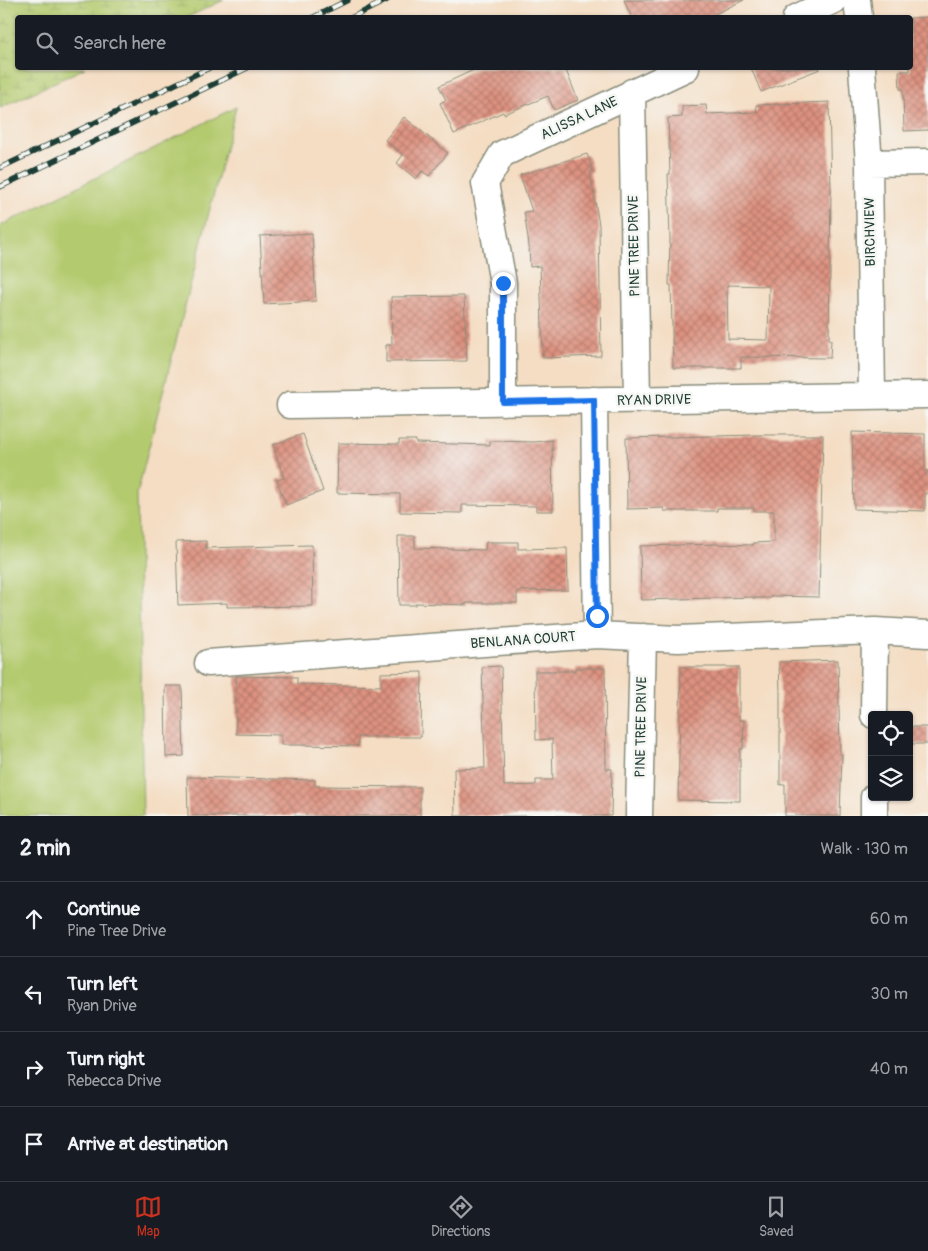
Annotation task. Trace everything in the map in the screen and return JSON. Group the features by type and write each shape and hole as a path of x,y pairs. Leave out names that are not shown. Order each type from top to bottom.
{"street":[{"path":"802,15 834,0"},
{"path":"857,0 859,15"},
{"name":"ALISSA LANE","path":"503,402 503,283 485,183 502,154 682,70"},
{"name":"BIRCHVIEW","path":"862,70 869,163 872,396"},
{"name":"PINE TREE DRIVE","path":"632,92 637,400"},
{"path":"869,163 928,162"},
{"name":"RYAN DRIVE","path":"290,405 928,395"},
{"path":"594,400 597,635"},
{"path":"874,711 875,631"},
{"name":"BENLANA COURT","path":"208,663 597,635 678,639 875,631 928,634"},
{"name":"PINE TREE DRIVE","path":"639,816 643,637"},
{"path":"874,801 874,816"}],"green space":[{"path":"0,0 224,0 192,15 15,15 15,70 81,70 0,108"},
{"path":"236,107 137,494 143,816 0,816 0,226"}],"building":[{"path":"624,0 744,0 713,15 631,15"},
{"path":"928,17 928,130 904,131 903,89 900,89 899,71 913,70 913,18"},
{"path":"474,70 566,70 578,100 554,110 548,96 504,114 503,112 454,134 440,103 446,100 439,86"},
{"path":"752,70 817,70 761,92"},
{"path":"829,102 831,190 830,358 741,357 741,368 673,368 671,285 669,285 668,174 670,174 668,118 682,117 682,106 706,105 707,114 757,112 756,105","holes":["727,285 769,286 768,340 728,339"]},
{"path":"404,117 448,153 429,176 422,171 416,179 397,163 403,155 385,140"},
{"path":"587,154 593,171 590,172 599,225 601,356 543,358 540,266 530,267 524,212 532,211 520,175"},
{"path":"312,233 316,301 264,304 260,236"},
{"path":"464,296 467,361 386,362 386,345 392,345 391,297"},
{"path":"852,432 925,434 925,471 928,471 928,493 925,493 925,511 854,509"},
{"path":"303,434 323,491 286,505 277,480 284,478 273,445"},
{"path":"823,435 819,597 771,596 771,598 641,600 640,546 753,545 753,543 774,542 774,511 754,511 754,508 717,508 717,511 664,511 664,508 627,509 626,438"},
{"path":"399,440 416,440 416,443 490,445 490,441 535,442 552,440 553,511 536,511 536,506 462,505 462,513 400,512 400,494 337,493 338,443 399,444"},
{"path":"398,536 415,536 415,548 485,550 486,542 518,542 518,549 567,548 568,590 517,591 517,603 466,603 466,605 416,603 416,605 399,605"},
{"path":"206,541 206,548 312,545 313,606 227,607 227,603 178,605 176,542"},
{"path":"838,660 840,754 842,754 840,816 785,816 785,784 780,785 779,662"},
{"path":"501,666 504,786 536,785 536,780 553,780 552,739 536,740 535,671 575,671 575,668 605,668 606,769 612,769 611,816 455,816 454,769 485,768 482,667"},
{"path":"681,667 739,667 739,720 744,720 743,749 740,749 740,801 678,800"},
{"path":"422,672 421,737 358,737 358,746 281,745 281,735 236,734 236,676 297,677 297,684 381,686 381,673"},
{"path":"165,686 182,686 184,756 166,757"},
{"path":"913,727 928,727 928,744 913,744"},
{"path":"187,777 315,780 315,786 420,787 420,816 188,816"}],"railway":[{"path":"318,15 348,0"},
{"path":"357,15 387,0"},
{"path":"0,168 205,70"},
{"path":"0,187 243,70"}],"route":[{"path":"503,283 503,402 594,400 597,616"}]}
